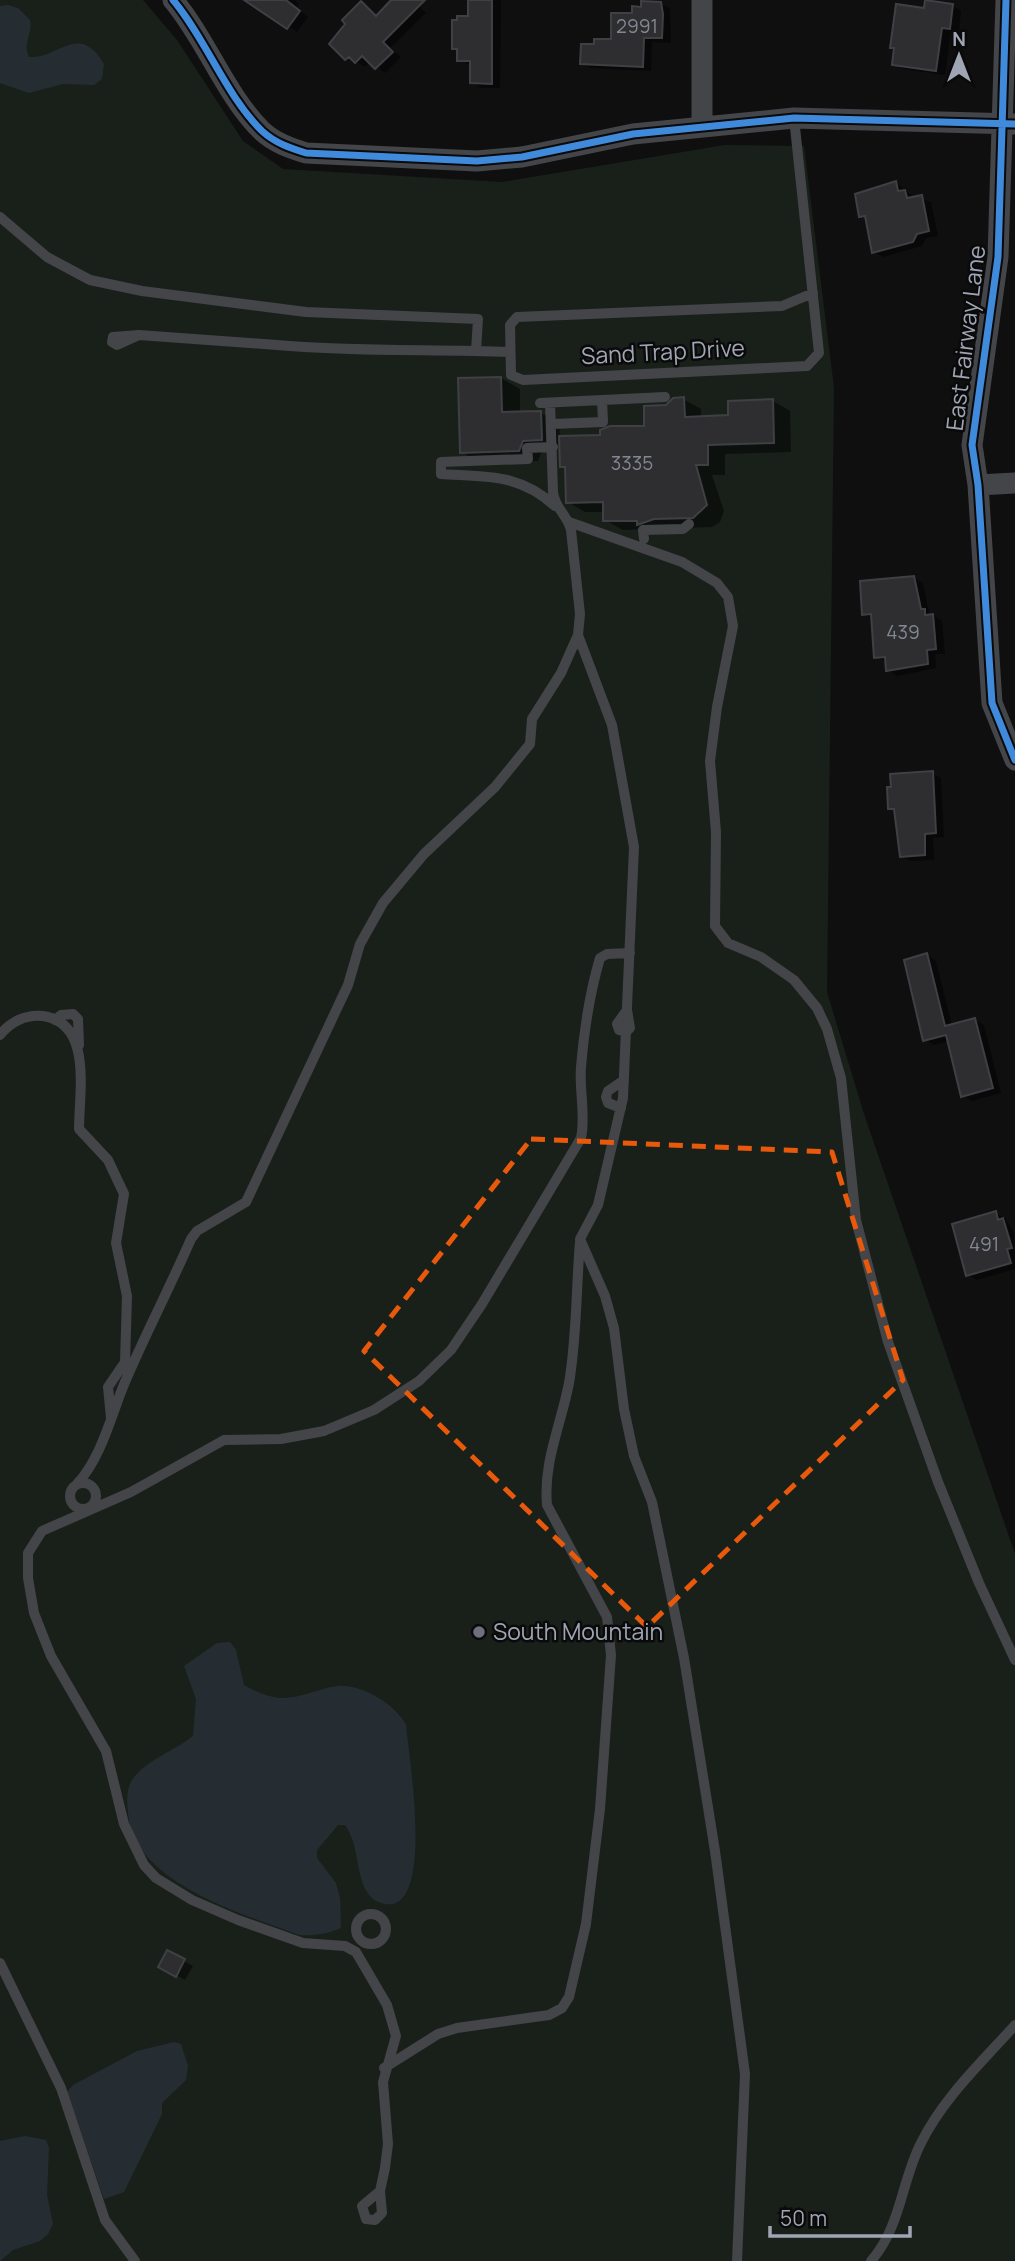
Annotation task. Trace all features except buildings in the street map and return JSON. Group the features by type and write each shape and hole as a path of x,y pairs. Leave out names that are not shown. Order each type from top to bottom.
{"street":[{"path":"173,0 190,20 246,112 263,132 284,146 306,153 477,161 522,157 633,134 702,125 794,118 1009,124"},
{"path":"702,0 702,125"},
{"name":"East Fairway Lane","path":"1006,0 1009,124 998,257 972,445 978,485 992,703 1015,760"},
{"path":"978,485 1015,483"}],"lane":[{"name":"Sand Trap Drive","path":"510,352 511,375 523,380 807,366 819,353 794,118"},
{"path":"0,217 47,257 90,280 155,293 306,312 478,319 476,351"},
{"path":"139,335 291,346 510,352 510,325 517,317 782,306 813,293"},
{"path":"555,506 552,424 545,403 665,397"},
{"path":"552,424 603,422 603,400"},
{"path":"583,401 584,423"},
{"path":"553,447 527,448 528,459 441,462 441,474 507,478 538,490 569,522 682,562 717,583 728,597 733,610 733,626 717,707 710,761 716,832 715,926 729,943 761,957 794,980 817,1008 827,1029 841,1078 856,1220 895,1365 959,1535 1015,1660"},
{"path":"112,1401 125,1382 191,1238 197,1231 246,1202 348,985 360,944 383,902 424,854 495,787 530,744 532,719 561,673 578,635 578,577 569,522"},
{"path":"643,539 643,530 683,529 689,524"},
{"path":"630,545 643,539"},
{"path":"643,539 653,544 655,554"},
{"path":"384,2068 438,2034 457,2028 555,2011 569,1997 576,1971 594,1860 611,1655 607,1617 547,1505 547,1459 569,1382 580,1239 598,1205 621,1108 634,847 612,725 578,635"},
{"path":"359,1937 355,1944 345,1946 303,1943 192,1900 156,1878 144,1865 132,1847 124,1824 106,1751 51,1656 34,1613 28,1578 28,1553 42,1531 98,1500 131,1492 224,1440 303,1436 324,1431 374,1409 419,1381 451,1350 514,1253 581,1138 584,1121 581,1067 595,975 600,958 607,954 630,953"},
{"path":"2,1032 16,1021 34,1015 55,1020 72,1034 79,1049 79,1129 108,1160 124,1194 116,1242 127,1296 125,1362 108,1387 112,1401 111,1416"},
{"path":"621,1108 608,1103 606,1097 608,1091 624,1080"},
{"path":"580,1239 598,1279 614,1328 624,1409 635,1456 652,1502 684,1658 745,2074 737,2261"},
{"path":"577,1281 598,1279"},
{"path":"64,1520 71,1490 83,1481 111,1416 121,1405 125,1382"},
{"path":"83,1481 93,1488 98,1500"},
{"path":"69,1499 77,1509 86,1509 98,1500"},
{"path":"360,1957 362,1949 380,1942 386,1934 386,1925 381,1917 371,1914 361,1918 356,1927 359,1937 371,1944"},
{"path":"345,1946 360,1957 393,2021 396,2036 384,2068 385,2127 388,2144 380,2191"},
{"path":"0,1963 61,2088 106,2220 135,2261"},
{"path":"871,2261 891,2234 915,2157 930,2125 1015,2025"},
{"path":"391,2048 391,2056 395,2058 408,2053"}],"highlighted area":[{"path":"531,1139 832,1152 903,1380 647,1627 364,1351"}],"shaded area":[{"path":"0,0 143,0 177,40 243,141 283,169 502,182 725,145 804,146 834,388 827,992 864,1114 1015,1554 1015,2261 0,2261"},
{"path":"0,6 18,8 30,20 27,48 29,57 40,56 77,43 86,45 95,51 104,64 102,79 94,85 63,84 29,93 0,83"},
{"path":"230,1642 236,1650 244,1685 266,1695 287,1698 338,1686 357,1688 386,1703 406,1725 413,1793 415,1851 412,1876 405,1895 393,1904 377,1902 367,1892 345,1825 338,1825 317,1850 317,1858 336,1883 340,1898 341,1928 310,1935 299,1935 250,1917 194,1892 169,1877 149,1858 134,1837 127,1804 132,1780 152,1761 193,1736 196,1699 184,1666 217,1643"},
{"path":"174,2042 181,2044 188,2066 186,2080 162,2103 162,2114 124,2192 104,2199 67,2092 73,2085 137,2051"},
{"path":"25,2136 46,2140 49,2148 47,2195 53,2224 48,2234 40,2241 13,2250 0,2261 0,2141"}],"cycle path":[{"path":"173,0 249,117 272,139 306,153 477,161 522,157 633,134 794,118 1015,124"},
{"path":"1006,0 998,257 972,445 978,485 992,703 1015,760"}],"place":[{"name":"South Mountain","path":"479,1632"}]}
